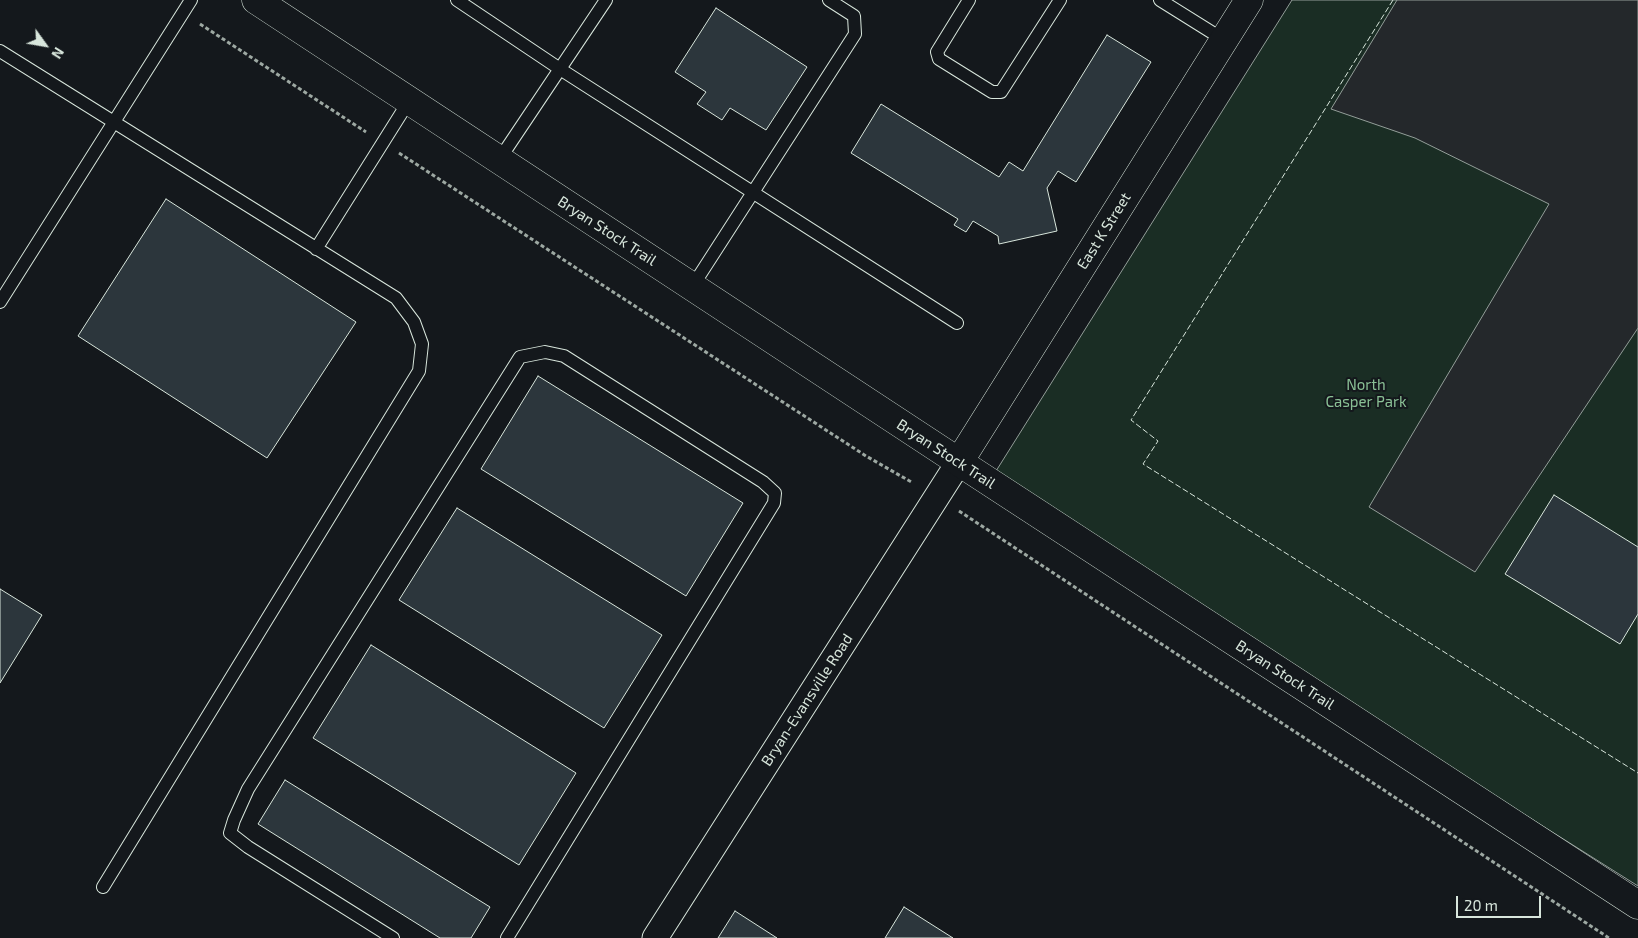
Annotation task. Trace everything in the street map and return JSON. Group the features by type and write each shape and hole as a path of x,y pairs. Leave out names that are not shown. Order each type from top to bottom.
{"main road":[{"name":"Bryan Stock Trail","path":"256,0 959,462 1638,904"},
{"name":"East K Street","path":"959,462 1249,0"}],"street":[{"name":"Bryan-Evansville Road","path":"655,938 959,462"}],"lane":[{"path":"0,302 191,0"},
{"path":"457,0 957,323"},
{"path":"499,160 606,0"},
{"path":"692,287 855,34 854,16 829,0"},
{"path":"970,0 937,52 939,60 992,92 1001,92 1060,0"},
{"path":"1160,0 1224,40"},
{"path":"0,51 396,298 414,322 422,344 419,371 103,888"},
{"path":"316,248 409,101"},
{"path":"393,938 248,847 230,833 248,788 520,357 545,352 564,356 763,482 775,493 774,502 507,938"}],"path":[{"path":"183,12 866,456 937,497 1609,938"}],"green space":[{"name":"North Casper Park","path":"1292,0 1638,0 1638,886 991,479"}],"shaded area":[{"path":"1397,0 1638,0 1638,328 1475,572 1369,507 1549,204 1415,138 1331,109"}],"building":[{"path":"716,8 807,67 766,130 730,108 722,120 697,104 706,92 675,72"},
{"path":"1107,35 1151,62 1076,182 1058,171 1047,188 1057,231 999,244 998,236 973,221 966,232 954,225 958,219 851,153 881,104 999,177 1009,162 1023,171"},
{"path":"166,199 356,322 267,458 78,336"},
{"path":"538,376 743,503 686,596 481,469"},
{"path":"1554,495 1638,547 1638,614 1620,644 1505,574"},
{"path":"457,508 662,635 604,728 399,600"},
{"path":"0,589 42,615 0,683"},
{"path":"371,645 576,773 519,865 313,738"},
{"path":"285,780 490,907 471,938 440,938 258,824"},
{"path":"904,907 953,938 885,938"},
{"path":"735,911 777,938 718,938"}],"fence":[{"path":"1393,0 1131,420 1158,441 1143,464 1638,773"}]}
